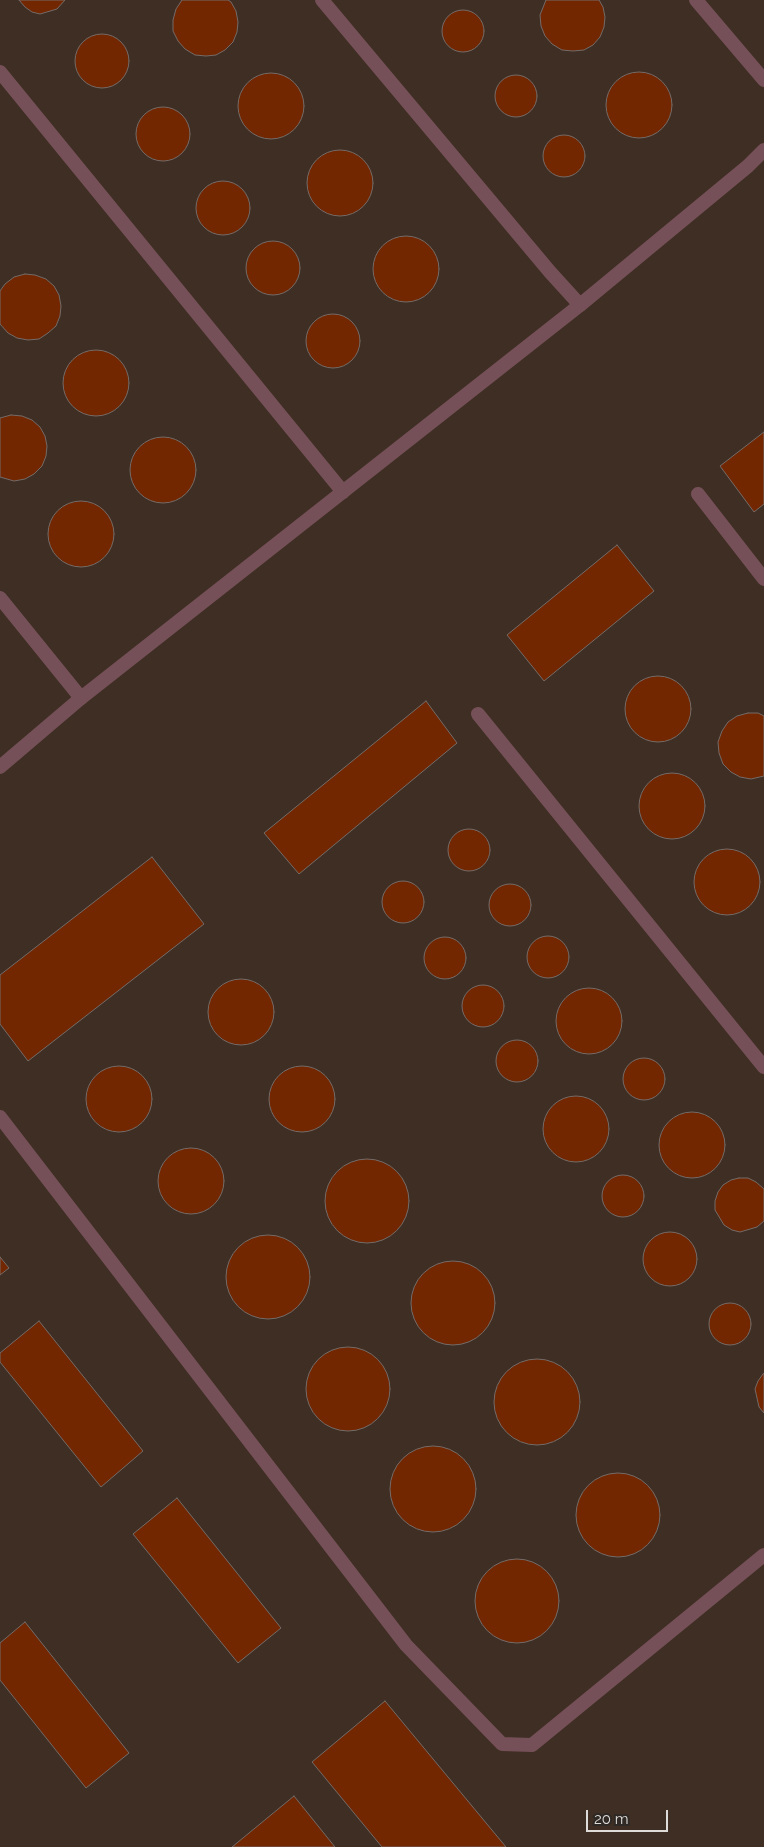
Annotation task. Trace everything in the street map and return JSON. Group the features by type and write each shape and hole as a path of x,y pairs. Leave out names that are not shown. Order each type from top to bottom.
{"street":[{"path":"322,0 580,305"},
{"path":"696,0 764,80"},
{"path":"0,72 343,492"},
{"path":"0,767 81,698 580,305 748,166 764,150"},
{"path":"698,494 764,579"},
{"path":"0,598 81,698"},
{"path":"478,714 764,1067"},
{"path":"0,1117 406,1645 502,1744 532,1745 764,1555"}],"shaded area":[{"path":"0,0 764,0 764,1847 0,1847"}],"building":[{"path":"19,0 65,0 57,9 40,14 32,12"},
{"path":"182,0 228,0 231,2 236,11 238,22 233,42 216,55 195,55 185,49 173,31 176,9"},
{"path":"546,0 599,0 605,17 600,37 593,45 584,50 562,50 552,44 545,36 541,26 540,15"},
{"path":"463,10 478,16 484,31 478,46 463,52 448,46 442,31 448,16"},
{"path":"102,34 112,36 121,42 127,51 129,61 127,71 121,80 112,86 102,88 92,86 83,80 77,71 75,61 77,51 83,42 92,36"},
{"path":"639,72 651,75 662,82 669,93 672,105 669,117 662,128 651,135 639,138 627,135 616,128 609,117 606,105 609,93 616,82 627,75"},
{"path":"271,73 283,76 294,83 301,94 304,106 301,118 294,129 283,136 271,139 259,136 248,129 241,118 238,106 241,94 248,83 259,76"},
{"path":"516,75 531,81 537,96 531,111 516,117 501,111 495,96 501,81"},
{"path":"163,107 173,109 182,115 188,124 190,134 188,144 182,153 173,159 163,161 153,159 144,153 138,144 136,134 138,124 144,115 153,109"},
{"path":"564,135 579,141 585,156 579,171 564,177 549,171 543,156 549,141"},
{"path":"340,150 352,153 363,160 370,171 373,183 370,195 363,206 352,213 340,216 328,213 317,206 310,195 307,183 310,171 317,160 328,153"},
{"path":"223,181 233,183 242,189 248,198 250,208 248,218 242,227 233,233 223,235 213,233 204,227 198,218 196,208 198,198 204,189 213,183"},
{"path":"406,236 418,239 429,246 436,257 439,269 436,281 429,292 418,299 406,302 394,299 383,292 376,281 373,269 376,257 383,246 394,239"},
{"path":"273,241 283,243 292,249 298,258 300,268 298,278 292,287 283,293 273,295 263,293 254,287 248,278 246,268 248,258 254,249 263,243"},
{"path":"25,274 46,279 54,286 59,295 61,306 56,326 39,339 17,338 8,333 0,324 0,291 14,277"},
{"path":"333,314 343,316 352,322 358,331 360,341 358,351 352,360 343,366 333,368 323,366 314,360 308,351 306,341 308,331 314,322 323,316"},
{"path":"96,350 108,353 119,360 126,371 129,383 126,395 119,406 108,413 96,416 84,413 73,406 66,395 63,383 66,371 73,360 84,353"},
{"path":"11,415 22,416 32,420 40,427 45,436 47,446 42,466 25,479 14,481 0,477 0,418"},
{"path":"764,432 764,504 754,512 720,466"},
{"path":"163,437 175,440 186,447 193,458 196,470 193,482 186,493 175,500 163,503 151,500 140,493 133,482 130,470 133,458 140,447 151,440"},
{"path":"81,501 93,504 104,511 111,522 114,534 111,546 104,557 93,564 81,567 69,564 58,557 51,546 48,534 51,522 58,511 69,504"},
{"path":"617,545 654,591 544,681 507,635"},
{"path":"658,676 670,679 681,686 688,697 691,709 688,721 681,732 670,739 658,742 646,739 635,732 628,721 625,709 628,697 635,686 646,679"},
{"path":"426,701 457,743 299,874 264,833"},
{"path":"758,713 764,716 764,776 751,779 740,777 723,764 718,742 728,722 737,716"},
{"path":"672,773 684,776 695,783 702,794 705,806 702,818 695,829 684,836 672,839 660,836 649,829 642,818 639,806 642,794 649,783 660,776"},
{"path":"469,829 484,835 490,850 484,865 469,871 454,865 448,850 454,835"},
{"path":"727,849 739,852 750,859 757,870 760,882 757,894 750,905 739,912 727,915 715,912 704,905 697,894 694,882 697,870 704,859 715,852"},
{"path":"152,857 204,924 28,1061 0,1024 0,975"},
{"path":"403,881 418,887 424,902 418,917 403,923 388,917 382,902 388,887"},
{"path":"510,884 525,890 531,905 525,920 510,926 495,920 489,905 495,890"},
{"path":"548,936 563,942 569,957 563,972 548,978 533,972 527,957 533,942"},
{"path":"445,937 460,943 466,958 460,973 445,979 430,973 424,958 430,943"},
{"path":"241,979 253,982 264,989 271,1000 274,1012 271,1024 264,1035 253,1042 241,1045 229,1042 218,1035 211,1024 208,1012 211,1000 218,989 229,982"},
{"path":"483,985 498,991 504,1006 498,1021 483,1027 468,1021 462,1006 468,991"},
{"path":"589,988 601,991 612,998 619,1009 622,1021 619,1033 612,1044 601,1051 589,1054 577,1051 566,1044 559,1033 556,1021 559,1009 566,998 577,991"},
{"path":"517,1040 532,1046 538,1061 532,1076 517,1082 502,1076 496,1061 502,1046"},
{"path":"644,1058 659,1064 665,1079 659,1094 644,1100 629,1094 623,1079 629,1064"},
{"path":"119,1066 131,1069 142,1076 149,1087 152,1099 149,1111 142,1122 131,1129 119,1132 107,1129 96,1122 89,1111 86,1099 89,1087 96,1076 107,1069"},
{"path":"302,1066 314,1069 325,1076 332,1087 335,1099 332,1111 325,1122 314,1129 302,1132 290,1129 279,1122 272,1111 269,1099 272,1087 279,1076 290,1069"},
{"path":"576,1096 588,1099 599,1106 606,1117 609,1129 606,1141 599,1152 588,1159 576,1162 564,1159 553,1152 546,1141 543,1129 546,1117 553,1106 564,1099"},
{"path":"692,1112 704,1115 715,1122 722,1133 725,1145 722,1157 715,1168 704,1175 692,1178 680,1175 669,1168 662,1157 659,1145 662,1133 669,1122 680,1115"},
{"path":"191,1148 203,1151 214,1158 221,1169 224,1181 221,1193 214,1204 203,1211 191,1214 179,1211 168,1204 161,1193 158,1181 161,1169 168,1158 179,1151"},
{"path":"359,1159 375,1159 391,1166 402,1177 409,1193 406,1217 397,1231 391,1236 375,1243 359,1243 343,1236 332,1225 325,1209 325,1193 332,1177 343,1166"},
{"path":"623,1175 638,1181 644,1196 638,1211 623,1217 608,1211 602,1196 608,1181"},
{"path":"739,1178 748,1178 764,1189 764,1221 757,1227 740,1232 724,1225 715,1210 715,1201 723,1185"},
{"path":"670,1232 680,1234 689,1240 695,1249 697,1259 695,1269 689,1278 680,1284 670,1286 660,1284 651,1278 645,1269 643,1259 645,1249 651,1240 660,1234"},
{"path":"260,1235 276,1235 292,1242 303,1253 310,1269 307,1293 298,1307 292,1312 276,1319 260,1319 244,1312 233,1301 226,1285 226,1269 233,1253 244,1242"},
{"path":"0,1257 9,1268 0,1275"},
{"path":"445,1261 461,1261 477,1268 488,1279 495,1295 492,1319 483,1333 477,1338 461,1345 445,1345 429,1338 418,1327 411,1311 411,1295 418,1279 429,1268"},
{"path":"730,1303 745,1309 751,1324 745,1339 730,1345 715,1339 709,1324 715,1309"},
{"path":"39,1321 143,1451 101,1487 0,1362 0,1353"},
{"path":"340,1347 356,1347 372,1354 383,1365 390,1381 387,1405 378,1419 372,1424 356,1431 340,1431 324,1424 313,1413 306,1397 306,1381 313,1365 324,1354"},
{"path":"537,1359 553,1363 567,1372 576,1386 580,1402 576,1418 567,1432 553,1441 537,1445 521,1441 507,1432 498,1418 494,1402 498,1386 507,1372 521,1363"},
{"path":"764,1373 764,1413 759,1407 755,1389"},
{"path":"433,1446 449,1450 463,1459 472,1473 476,1489 472,1505 463,1519 449,1528 433,1532 417,1528 403,1519 394,1505 390,1489 394,1473 403,1459 417,1450"},
{"path":"610,1473 626,1473 642,1480 653,1491 660,1507 657,1531 648,1545 642,1550 626,1557 610,1557 594,1550 583,1539 576,1523 576,1507 583,1491 594,1480"},
{"path":"177,1498 281,1628 238,1663 133,1534"},
{"path":"509,1559 525,1559 541,1566 552,1577 559,1593 556,1617 547,1631 541,1636 525,1643 509,1643 493,1636 482,1625 475,1609 475,1593 482,1577 493,1566"},
{"path":"25,1622 129,1753 86,1788 0,1680 0,1643"},
{"path":"385,1701 506,1847 382,1847 312,1762"},
{"path":"294,1796 335,1847 232,1847"}]}
